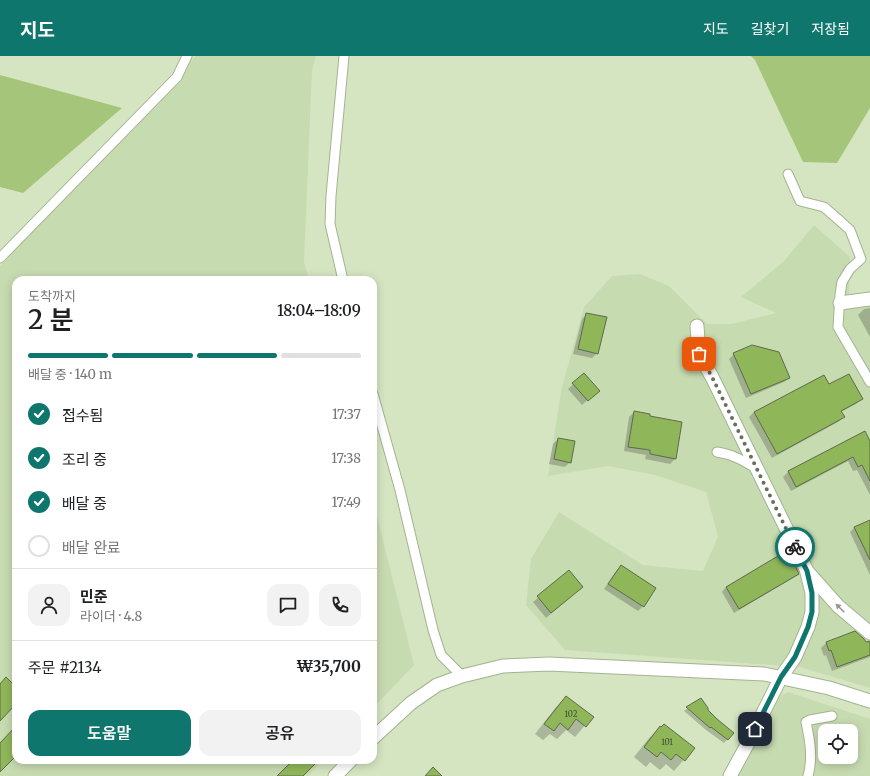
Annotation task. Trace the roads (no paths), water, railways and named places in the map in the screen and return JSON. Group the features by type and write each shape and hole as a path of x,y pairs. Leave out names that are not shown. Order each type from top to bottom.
{"street":[{"path":"0,258 177,77 187,56"},
{"path":"342,276 330,224 331,196 344,56"},
{"path":"788,174 800,201 824,207 850,230 861,259 850,269 842,282 838,326 870,382"},
{"path":"840,303 870,299"},
{"path":"697,326 699,354 712,377 807,571 812,593 812,612 804,639 795,657 781,677 730,776"},
{"path":"377,408 400,490 433,630 441,655 462,676"},
{"path":"717,452 726,453 739,458 758,470"},
{"path":"807,571 838,606 870,633"},
{"path":"377,734 411,703 435,685 462,676 503,666 549,664 764,674 829,688 870,701"},
{"path":"808,776 811,768 811,750 806,722 832,716"},
{"path":"335,776 347,764"}]}
